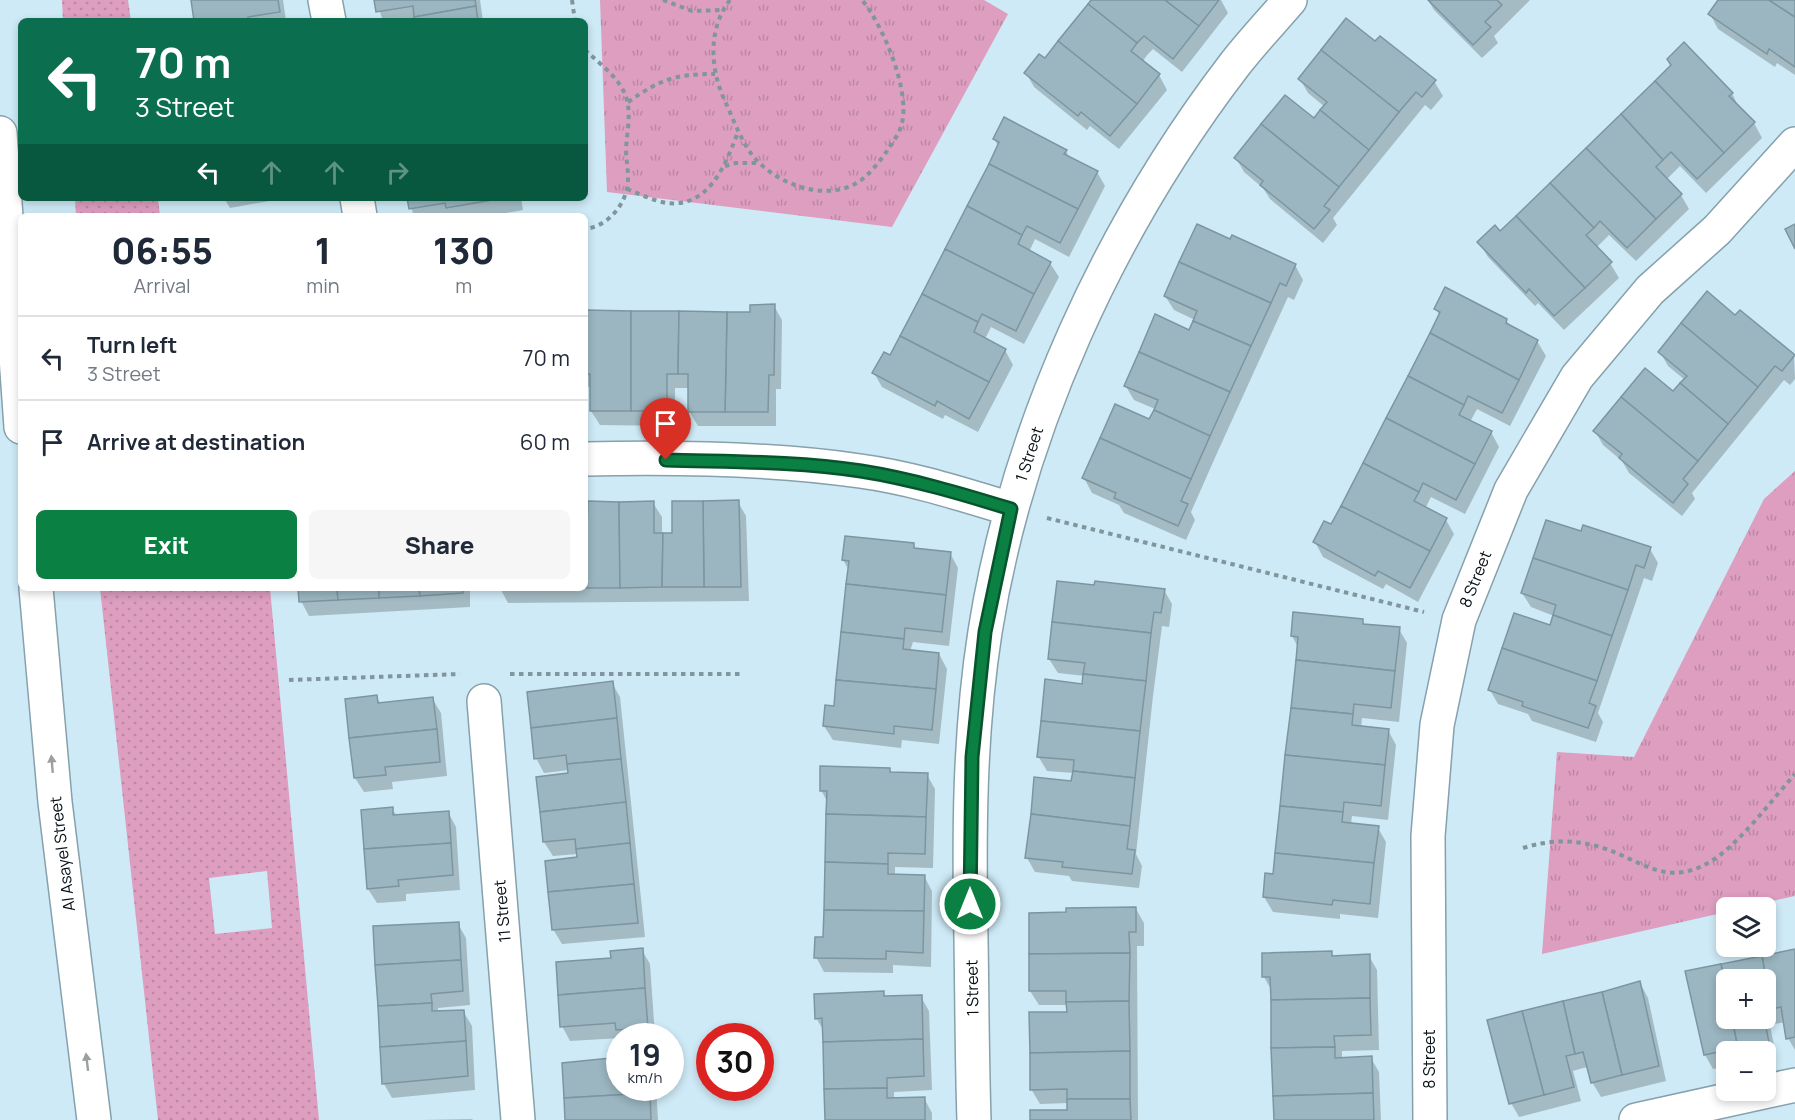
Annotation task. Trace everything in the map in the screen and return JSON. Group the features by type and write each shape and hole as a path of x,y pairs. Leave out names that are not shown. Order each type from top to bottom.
{"street":[{"path":"325,0 328,18"},
{"name":"1 Street","path":"975,1120 970,883 972,757 985,632 1011,509 1047,400 1093,293 1191,126 1236,63 1290,0"},
{"path":"0,134 18,385"},
{"name":"8 Street","path":"1430,1120 1428,836 1437,725 1459,620 1511,490 1577,377 1650,290 1717,230 1795,144"},
{"path":"588,459 782,463 861,471 934,486 1011,509"},
{"name":"Al Asayel Street","path":"36,591 56,802 94,1120"},
{"name":"11 Street","path":"484,701 518,1120"},
{"path":"1636,1120 1795,1085"}],"path":[{"path":"572,0 574,18"},
{"path":"663,0 692,11 722,10"},
{"path":"730,0 722,10 714,38 716,75 739,131 750,152 760,164 786,182 808,189 832,189 855,184 877,164 903,123 902,97 896,69 878,24 862,0"},
{"path":"588,53 619,83 628,103 627,189 620,206 613,215 593,228 588,229"},
{"path":"628,103 666,78 684,74 716,75"},
{"path":"627,189 667,203 696,198 709,188 724,166 739,131"},
{"path":"724,166 736,163 760,164"},
{"path":"1011,509 1459,620"},
{"path":"289,680 462,674"},
{"path":"507,674 743,674"},
{"path":"1523,848 1563,840 1603,848 1652,870 1685,871 1701,866 1728,847 1795,774"}],"green space":[{"path":"62,0 128,0 131,18 63,18"},
{"path":"600,0 984,0 1008,14 892,227 607,192"},
{"path":"75,201 158,201 160,213 76,213"},
{"path":"1795,471 1795,896 1776,900 1776,897 1716,897 1716,914 1542,954 1557,752 1634,757 1764,499"},
{"path":"100,591 270,591 319,1120 158,1120","holes":["267,871 272,928 215,934 209,878"]}],"building":[{"path":"191,0 278,0 280,12 248,18 194,18"},
{"path":"374,0 475,0 476,6 414,17 413,6 376,12"},
{"path":"1091,0 1165,0 1199,26 1173,59 1144,36 1137,43 1088,4"},
{"path":"1165,0 1219,0 1199,26"},
{"path":"1428,0 1497,0 1502,5 1485,22 1491,27 1473,45"},
{"path":"1718,0 1769,0 1795,17 1795,67 1769,49 1767,54 1708,14"},
{"path":"1769,0 1795,0 1795,17"},
{"path":"1088,4 1137,43 1131,51 1160,74 1137,104 1058,41"},
{"path":"476,6 478,18 414,18"},
{"path":"1346,18 1375,41 1380,36 1436,80 1422,97 1416,92 1399,112 1321,50"},
{"path":"1058,41 1137,104 1110,136 1081,112 1078,116 1024,73 1039,54 1045,58"},
{"path":"1684,42 1733,93 1729,96 1755,122 1724,153 1655,81 1671,65 1667,59"},
{"path":"1321,50 1399,112 1369,150 1320,110 1327,102 1298,79"},
{"path":"1655,81 1724,153 1697,179 1671,152 1663,160 1621,114"},
{"path":"1285,95 1314,118 1320,110 1369,150 1339,187 1261,124"},
{"path":"1621,114 1663,160 1656,167 1682,194 1656,219 1586,148"},
{"path":"1004,117 1067,150 1064,154 1098,171 1078,209 989,164 999,142 993,139"},
{"path":"1261,124 1339,187 1324,206 1330,210 1314,229 1260,185 1263,181 1234,158"},
{"path":"1586,148 1656,219 1627,248 1600,221 1594,228 1550,183"},
{"path":"989,164 1078,209 1060,243 1027,226 1022,235 967,206"},
{"path":"1550,183 1594,228 1586,235 1612,262 1585,288 1516,216"},
{"path":"408,201 487,201 446,208 445,203 409,209"},
{"path":"967,206 1022,235 1018,244 1051,262 1034,294 945,249"},
{"path":"1516,216 1585,288 1554,316 1529,289 1526,293 1477,242 1495,225 1500,231"},
{"path":"1197,224 1230,239 1232,235 1296,264 1286,286 1280,283 1271,303 1179,262"},
{"path":"1795,224 1795,249 1785,229"},
{"path":"945,249 1034,294 1016,331 982,314 978,322 922,294"},
{"path":"1179,262 1271,303 1251,346 1193,321 1197,311 1164,296"},
{"path":"1445,287 1507,319 1506,323 1538,340 1519,380 1430,333 1440,312 1434,309"},
{"path":"1707,291 1735,315 1740,310 1795,355 1782,371 1775,366 1758,387 1681,323"},
{"path":"922,294 978,322 974,332 1006,349 989,382 900,336"},
{"path":"775,304 774,375 769,375 768,412 725,412 727,312 750,312 750,305"},
{"path":"588,310 631,311 631,411 590,411 590,374 588,374"},
{"path":"631,311 679,311 678,374 667,374 667,411 631,411"},
{"path":"679,311 727,312 725,412 688,412 688,374 678,374"},
{"path":"1155,314 1189,330 1193,321 1251,346 1230,392 1139,352"},
{"path":"1681,323 1758,387 1728,424 1680,383 1687,376 1658,352"},
{"path":"1430,333 1519,380 1502,413 1468,396 1464,405 1408,376"},
{"path":"900,336 989,382 969,419 937,401 935,406 872,373 884,352 890,355"},
{"path":"1139,352 1230,392 1210,436 1154,410 1158,400 1124,386"},
{"path":"1645,368 1673,391 1680,383 1728,424 1698,461 1621,397"},
{"path":"1408,376 1464,405 1459,415 1492,431 1475,464 1386,418"},
{"path":"1621,397 1698,461 1683,479 1688,484 1673,503 1619,458 1622,454 1593,431"},
{"path":"1115,404 1149,419 1154,410 1210,436 1191,479 1100,438"},
{"path":"1386,418 1475,464 1456,500 1423,483 1419,492 1363,463"},
{"path":"1100,438 1191,479 1181,501 1188,504 1178,526 1114,498 1116,493 1082,478"},
{"path":"1363,463 1419,492 1414,501 1447,518 1430,551 1341,506"},
{"path":"739,500 741,587 704,587 703,501"},
{"path":"588,501 619,502 620,588 588,588"},
{"path":"654,501 654,533 663,533 662,587 620,588 619,502"},
{"path":"672,501 703,501 704,587 662,587 663,533 672,533"},
{"path":"1341,506 1430,551 1410,588 1378,571 1375,576 1313,542 1324,521 1331,524"},
{"path":"1546,520 1581,531 1583,525 1651,547 1644,568 1636,565 1628,590 1533,558"},
{"path":"845,536 914,543 914,548 951,552 946,595 846,584 849,561 842,560"},
{"path":"1533,558 1628,590 1612,636 1553,615 1556,605 1521,593"},
{"path":"1057,581 1094,585 1095,581 1165,589 1161,613 1154,612 1151,633 1052,622"},
{"path":"846,584 946,595 942,632 905,628 904,639 841,632"},
{"path":"298,591 337,591 338,600 299,602"},
{"path":"337,591 379,591 379,598 338,600"},
{"path":"379,591 419,591 420,596 379,598"},
{"path":"419,591 463,591 463,593 420,596"},
{"path":"1293,612 1363,619 1363,624 1400,627 1395,671 1296,660 1298,637 1291,636"},
{"path":"1514,613 1550,625 1553,615 1612,636 1597,681 1502,648"},
{"path":"1052,622 1151,633 1146,681 1083,674 1085,663 1048,659"},
{"path":"841,632 904,639 903,649 939,653 936,689 836,680"},
{"path":"1502,648 1597,681 1589,703 1596,706 1588,728 1522,706 1523,702 1488,690"},
{"path":"1296,660 1395,671 1391,708 1354,704 1353,714 1291,708"},
{"path":"1083,674 1146,681 1140,731 1041,721 1045,679 1082,684"},
{"path":"836,680 936,689 932,730 894,726 894,734 823,726 825,705 834,706"},
{"path":"613,681 617,718 531,728 527,692"},
{"path":"377,695 378,703 433,697 437,729 349,738 345,699"},
{"path":"1291,708 1353,714 1352,725 1389,729 1385,765 1285,755"},
{"path":"617,718 621,759 567,764 566,755 534,759 531,728"},
{"path":"1041,721 1140,731 1135,778 1073,771 1074,760 1037,757"},
{"path":"437,729 440,762 385,767 386,775 354,778 349,738"},
{"path":"1285,755 1385,765 1381,806 1344,802 1343,812 1280,806"},
{"path":"621,759 626,802 540,812 536,777 568,773 567,764"},
{"path":"820,766 890,768 890,772 928,773 926,817 826,814 827,791 820,791"},
{"path":"1073,771 1135,778 1130,826 1031,814 1034,777 1071,781"},
{"path":"626,802 630,843 576,849 575,839 543,842 540,812"},
{"path":"1280,806 1343,812 1342,822 1379,826 1374,863 1275,853"},
{"path":"393,807 393,815 449,811 451,843 364,849 361,810"},
{"path":"826,814 926,817 925,854 888,853 888,864 825,862"},
{"path":"1031,814 1130,826 1127,849 1135,850 1132,874 1062,867 1063,862 1025,858"},
{"path":"451,843 453,875 398,880 399,886 367,889 364,849"},
{"path":"630,843 634,884 548,892 545,861 577,857 576,849"},
{"path":"1275,853 1374,863 1370,904 1333,900 1332,905 1263,897 1265,873 1273,874"},
{"path":"825,862 888,864 888,874 925,875 924,911 824,910"},
{"path":"634,884 638,923 552,930 548,892"},
{"path":"1136,907 1136,932 1129,932 1130,953 1029,954 1029,913 1066,912 1066,908"},
{"path":"824,910 924,911 923,953 886,951 886,959 814,958 815,937 823,937"},
{"path":"459,922 461,960 375,965 373,926"},
{"path":"643,948 645,988 558,995 556,962 611,958 610,951"},
{"path":"1795,949 1795,1037 1786,1039 1781,1007 1776,1008 1776,969 1764,969 1762,957 1776,957 1776,953"},
{"path":"1332,951 1332,956 1370,954 1370,998 1271,1000 1270,977 1262,977 1262,953"},
{"path":"1130,953 1129,1001 1066,1002 1066,991 1029,991 1029,954"},
{"path":"1762,957 1764,969 1722,969 1721,964"},
{"path":"461,960 463,991 431,994 432,1003 378,1006 375,965"},
{"path":"1721,964 1722,969 1716,969 1716,1029 1734,1029 1737,1041 1716,1041 1716,1053 1704,1055 1685,971"},
{"path":"1640,981 1659,1066 1622,1075 1602,992"},
{"path":"645,988 648,1023 606,1023 560,1027 558,995"},
{"path":"884,991 884,996 922,995 923,1039 823,1042 822,1018 815,1019 814,994"},
{"path":"1602,992 1622,1075 1591,1083 1583,1052 1575,1054 1563,1001"},
{"path":"1370,998 1371,1035 1334,1036 1335,1047 1271,1048 1271,1000"},
{"path":"1129,1001 1130,1051 1030,1053 1029,1012 1067,1012 1066,1002"},
{"path":"1563,1001 1575,1054 1566,1056 1574,1087 1544,1095 1522,1011"},
{"path":"432,1003 432,1011 464,1010 466,1041 380,1047 378,1006"},
{"path":"1522,1011 1544,1095 1509,1104 1487,1020"},
{"path":"1734,1029 1766,1029 1769,1041 1737,1041"},
{"path":"923,1039 924,1076 887,1078 887,1088 824,1089 823,1042"},
{"path":"466,1041 468,1076 382,1084 380,1047"},
{"path":"1335,1047 1335,1058 1372,1056 1373,1093 1273,1096 1271,1048"},
{"path":"1130,1051 1130,1099 1067,1099 1067,1089 1030,1090 1030,1053"},
{"path":"606,1058 606,1096 564,1098 562,1063"},
{"path":"887,1088 887,1098 925,1097 925,1120 825,1120 824,1089"},
{"path":"1373,1093 1374,1120 1274,1120 1273,1096"},
{"path":"606,1096 606,1101 650,1101 651,1120 565,1120 564,1098"},
{"path":"1067,1099 1130,1099 1131,1120 1030,1120 1030,1110 1067,1110"}],"route":[{"path":"666,460 782,463 861,471 934,486 1011,509 985,632 972,757 970,904"}]}
